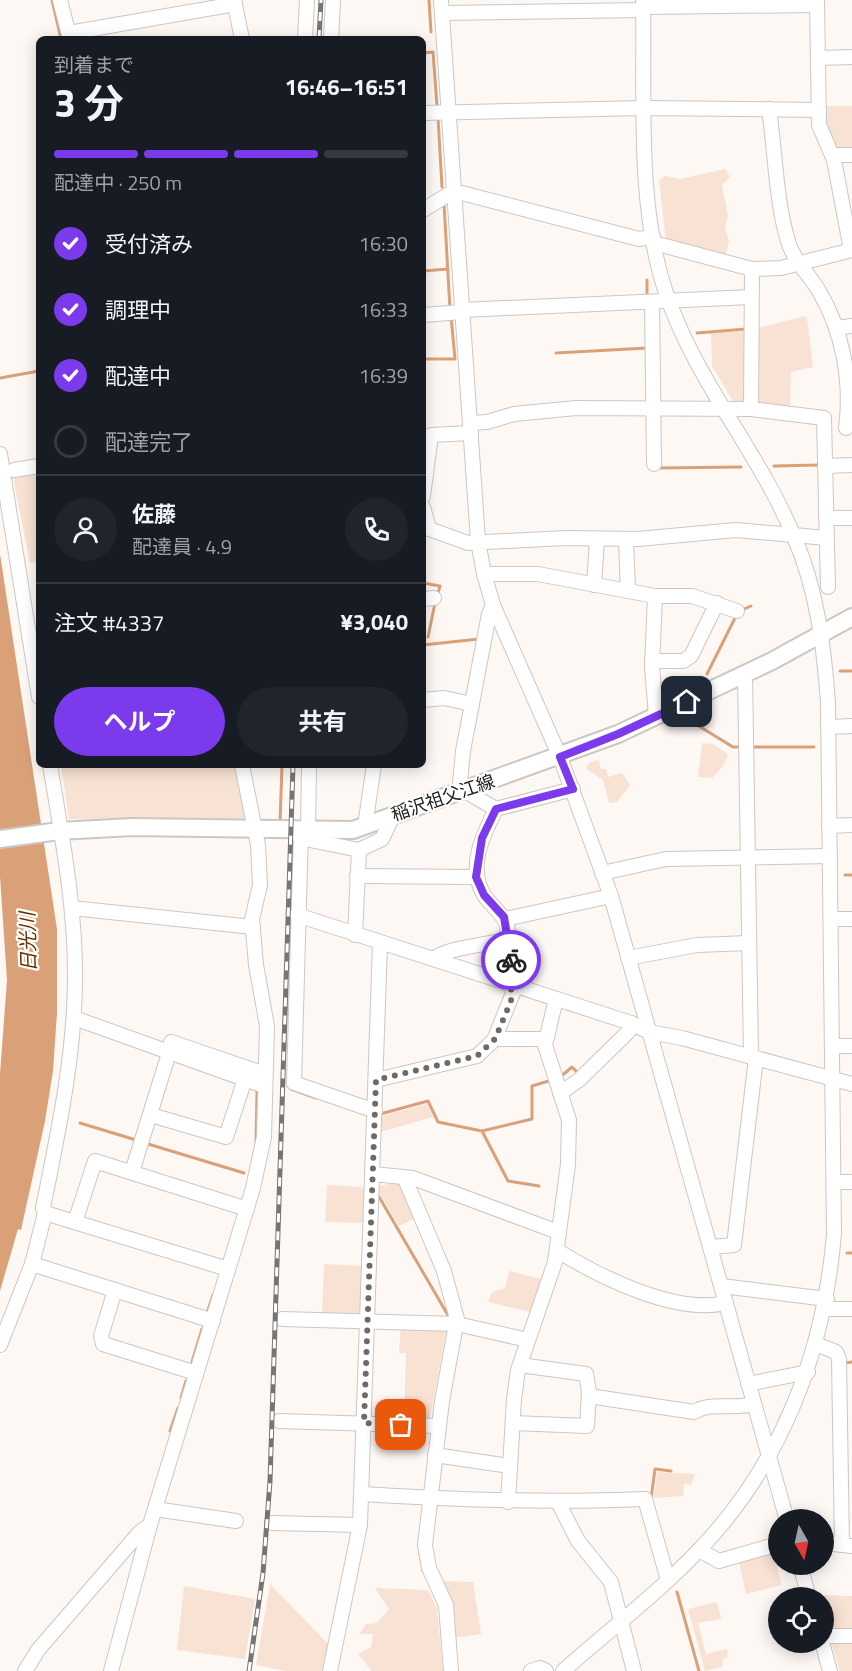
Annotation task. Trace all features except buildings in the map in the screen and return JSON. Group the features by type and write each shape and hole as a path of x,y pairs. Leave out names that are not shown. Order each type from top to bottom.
{"main road":[{"name":"稲沢祖父江線","path":"0,839 60,831 143,827 256,829 303,833 338,832 365,826 560,757 656,716 745,674 852,616"}],"street":[{"path":"60,0 69,36 235,2 241,36"},
{"path":"305,36 307,0"},
{"path":"331,36 333,0"},
{"path":"426,208 454,191 653,240 752,269 800,265 852,250 832,155 819,125 817,2 643,6 442,6 454,191 462,311 478,541 484,574 494,605 573,789 611,896 784,1509"},
{"path":"563,1671 621,1622 699,1550 745,1494 794,1407 808,1372 826,1304 834,1234 828,727 821,634 795,537 766,479 696,362 669,301 653,240 646,193 643,6"},
{"path":"818,58 852,57"},
{"path":"426,113 645,108 819,110"},
{"path":"426,473 431,435 470,428 514,414 576,408 751,409 831,419 835,426 849,428 849,388 836,328 819,291 800,265 788,242 769,110"},
{"path":"832,155 852,154"},
{"path":"751,409 752,269"},
{"path":"426,315 751,297"},
{"path":"652,302 654,464"},
{"path":"836,328 852,326"},
{"path":"824,418 828,587"},
{"path":"0,454 36,678"},
{"path":"825,466 852,465"},
{"path":"14,470 36,466"},
{"path":"426,518 429,529 468,543 626,539 736,530 768,531 795,537 826,537"},
{"path":"826,518 852,518"},
{"path":"594,585 597,539"},
{"path":"626,539 628,591"},
{"path":"484,574 538,574 655,596 692,597 737,611"},
{"path":"655,596 652,661 656,716"},
{"path":"652,661 683,661 691,656 717,603"},
{"path":"494,605 489,614 472,704 462,792 496,809 573,789"},
{"path":"711,1247 735,1245 753,1057 745,674"},
{"path":"426,700 444,698 472,704"},
{"path":"828,727 852,726"},
{"path":"0,1345 32,1264 45,1213 43,1208 64,1106 74,1018 72,909 50,768"},
{"path":"111,1671 150,1525 247,1209 264,1137 267,1026 256,965 253,927 260,875 256,829 243,768"},
{"path":"309,768 303,833 304,917 294,1083 375,1111"},
{"path":"365,826 374,768"},
{"path":"376,1080 477,1056 495,1039 511,1001 513,985 509,939 505,919 484,895 476,877 482,838 496,809"},
{"path":"303,833 359,850 382,838 393,816"},
{"path":"830,826 852,825"},
{"path":"355,935 359,850"},
{"path":"602,873 666,859 830,856"},
{"path":"357,876 476,877"},
{"path":"505,919 611,896"},
{"path":"72,909 253,927"},
{"path":"304,917 354,919"},
{"path":"304,917 380,944 632,1023 650,1032 852,1084"},
{"path":"831,920 852,920"},
{"path":"432,959 442,952 480,947 509,939"},
{"path":"628,957 698,945 749,943"},
{"path":"330,1671 360,1525 380,944"},
{"path":"508,1502 513,1424 520,1365 558,1251 558,1232 570,1135 569,1120 545,1039 556,999"},
{"path":"74,1018 264,1080"},
{"path":"560,1094 579,1080 629,1031 632,1023"},
{"path":"495,1039 545,1039"},
{"path":"833,1046 852,1046"},
{"path":"170,1048 245,1079 264,1080"},
{"path":"132,1172 170,1048"},
{"path":"151,1115 226,1137 245,1079"},
{"path":"75,1222 95,1161 247,1209"},
{"path":"373,1174 413,1178 558,1232"},
{"path":"405,1179 444,1271 457,1324 438,1426 429,1497 426,1558 446,1605 452,1671"},
{"path":"835,1182 852,1182"},
{"path":"45,1213 228,1269"},
{"path":"558,1251 592,1272 651,1295 710,1307 726,1303"},
{"path":"32,1264 213,1321"},
{"path":"722,1286 852,1309"},
{"path":"115,1290 101,1336 103,1344 196,1373"},
{"path":"282,1319 457,1324 528,1340"},
{"path":"816,1344 836,1352 846,1368 847,1546"},
{"path":"513,1424 587,1426 589,1396 586,1374 520,1365"},
{"path":"748,1384 808,1372"},
{"path":"589,1396 694,1412 702,1406 742,1407 754,1404"},
{"path":"279,1421 438,1426"},
{"path":"435,1455 510,1466"},
{"path":"362,1494 508,1502 645,1499 668,1580"},
{"path":"558,1502 578,1541 611,1582 634,1671"},
{"path":"155,1509 236,1521"},
{"path":"272,1523 360,1525"},
{"path":"25,1671 38,1650 150,1525"},
{"path":"699,1550 719,1561 768,1547"},
{"path":"834,1636 852,1636"},
{"path":"825,1653 830,1671"},
{"path":"531,1671 540,1668 546,1671"}],"shaded area":[{"path":"823,106 852,106 852,152 837,152 823,122"},
{"path":"725,169 730,177 722,185 728,216 725,228 729,241 725,256 666,242 659,180 665,176 680,179"},
{"path":"804,316 807,318 813,367 791,372 790,408 757,405 755,329"},
{"path":"748,331 748,406 736,406 712,366 711,333"},
{"path":"36,469 36,562 30,563 12,473"},
{"path":"702,743 713,744 728,754 724,765 712,778 698,777"},
{"path":"599,760 601,769 606,769 608,777 622,773 630,785 617,802 609,803 603,780 588,770 587,766 590,762"},
{"path":"61,768 239,768 250,817 245,825 69,819"},
{"path":"427,1104 433,1117 377,1133 378,1117"},
{"path":"398,1182 403,1185 418,1217 399,1226 377,1188"},
{"path":"327,1185 361,1187 367,1192 365,1223 325,1222"},
{"path":"324,1264 364,1266 362,1318 322,1315"},
{"path":"509,1271 545,1280 535,1313 488,1302 492,1292 505,1288"},
{"path":"401,1324 447,1326 429,1424 404,1423 406,1353 399,1353"},
{"path":"657,1472 695,1474 691,1485 684,1484 683,1496 654,1498"},
{"path":"768,1554 768,1575 779,1575 782,1585 746,1594 739,1562"},
{"path":"440,1581 473,1582 481,1634 453,1638"},
{"path":"270,1584 331,1647 326,1671 286,1671 256,1665"},
{"path":"184,1586 255,1599 245,1659 177,1650"},
{"path":"375,1588 428,1590 437,1608 443,1671 372,1671 358,1654 371,1647 373,1634 360,1634 366,1624 377,1623 389,1609"},
{"path":"834,1596 852,1596 852,1633 834,1632"},
{"path":"717,1602 721,1619 698,1623 706,1654 727,1649 728,1657 723,1659 722,1667 705,1671 688,1609"},
{"path":"852,1637 852,1671 840,1671 834,1651 834,1640"}],"water":[{"name":"日光川","path":"0,554 57,929 57,1013 53,1071 45,1121 21,1230 18,1229 0,1291 0,1074 7,980 0,877"}],"waterway":[{"path":"52,0 60,36"},
{"path":"429,0 431,32"},
{"path":"426,53 433,52 437,106"},
{"path":"438,118 442,187"},
{"path":"444,204 450,309"},
{"path":"426,271 448,269"},
{"path":"647,280 647,296"},
{"path":"426,359 455,359 451,316"},
{"path":"697,333 746,329"},
{"path":"556,353 647,348"},
{"path":"0,378 36,372"},
{"path":"774,466 819,465"},
{"path":"657,468 741,467"},
{"path":"426,584 440,586 437,597"},
{"path":"428,637 435,603"},
{"path":"742,610 751,606"},
{"path":"707,674 737,614"},
{"path":"426,645 479,639"},
{"path":"840,671 852,671"},
{"path":"676,712 733,747 743,747"},
{"path":"752,747 814,747"},
{"path":"280,823 282,768"},
{"path":"845,875 852,875"},
{"path":"559,1078 572,1067 579,1074"},
{"path":"482,1131 532,1119 532,1086 552,1080"},
{"path":"291,1089 316,1098"},
{"path":"256,1142 257,1092"},
{"path":"380,1114 428,1101 438,1122 482,1131 508,1181 539,1186"},
{"path":"80,1123 136,1140"},
{"path":"148,1144 244,1173"},
{"path":"378,1195 449,1317"},
{"path":"847,1253 852,1253"},
{"path":"208,1310 213,1295"},
{"path":"192,1362 202,1329"},
{"path":"845,1363 852,1362"},
{"path":"181,1398 186,1381"},
{"path":"170,1431 178,1408"},
{"path":"651,1499 655,1469 671,1471"},
{"path":"420,1554 423,1571"},
{"path":"677,1592 699,1671"}],"railway":[{"path":"319,36 321,0"},
{"path":"249,1671 263,1573 270,1481 293,768"}],"way so far":[{"path":"401,1425 364,1423 376,1080 477,1056 495,1039 511,1001 513,993 511,960"}],"route":[{"path":"511,960 507,924 504,917 484,895 476,877 482,838 496,809 573,789 560,757 618,734 687,702"}]}
